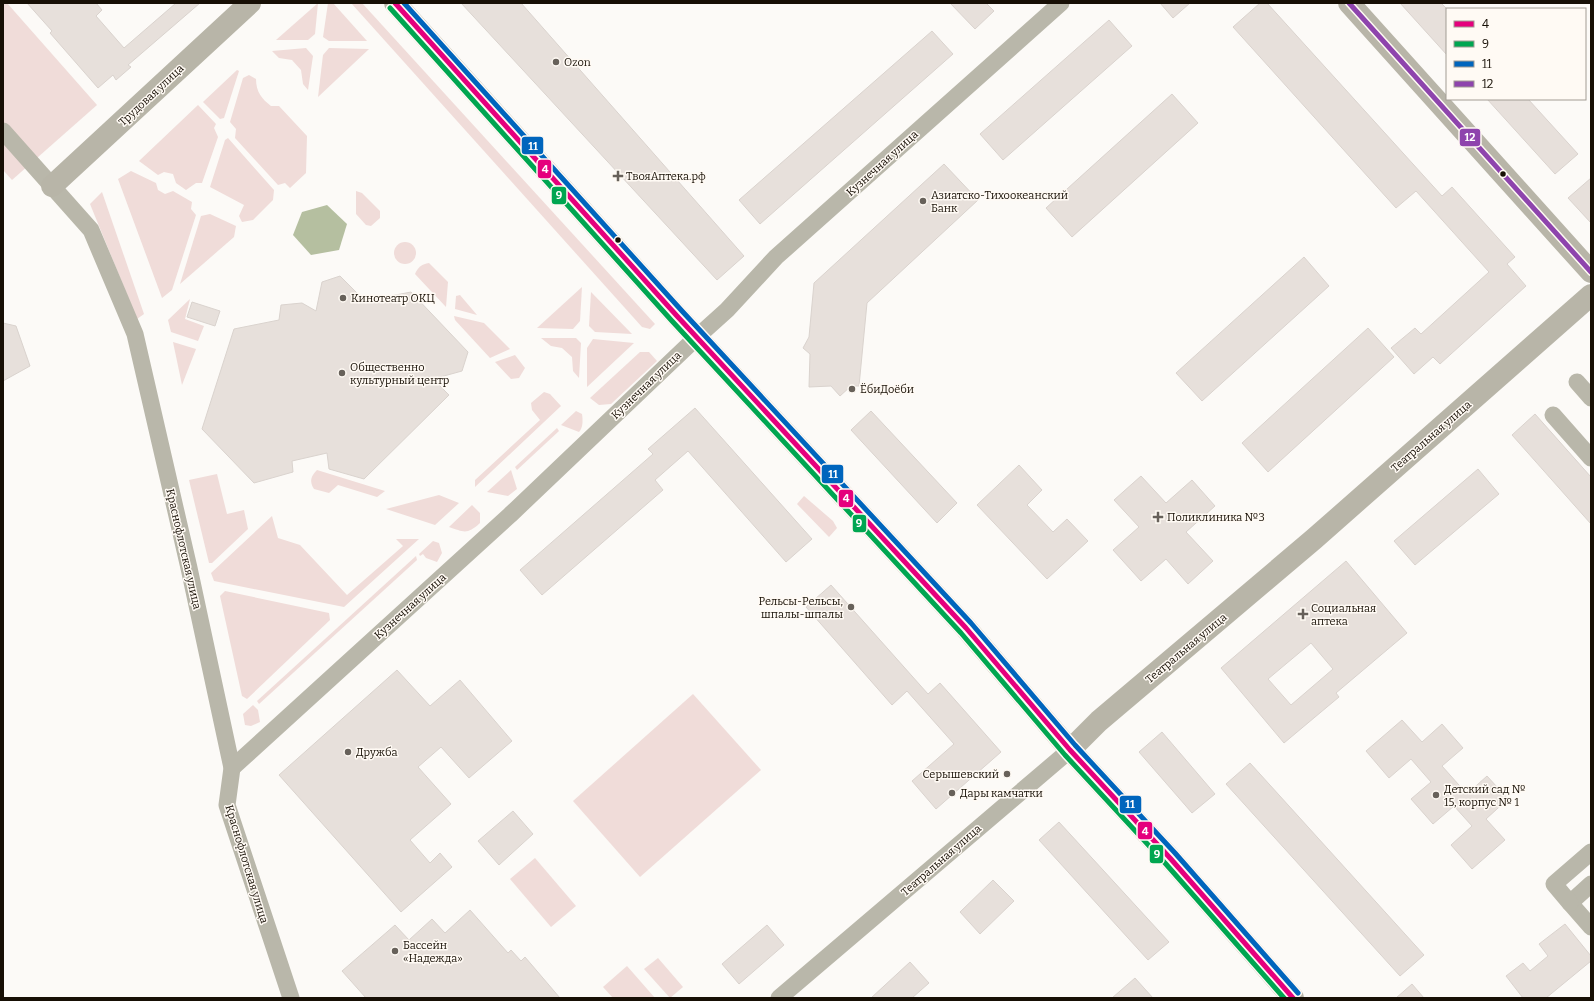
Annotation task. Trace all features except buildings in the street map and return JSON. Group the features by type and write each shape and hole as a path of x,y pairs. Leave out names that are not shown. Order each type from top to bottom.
{"main road":[{"name":"Трудовая улица","path":"52,186 250,3"},
{"path":"396,3 697,337 966,628 1070,750 1175,864 1294,998"},
{"path":"1349,3 1591,272"},
{"name":"Театральная улица","path":"1070,750 1099,721 1314,539 1591,295"}],"street":[{"name":"Кузнечная улица","path":"232,768 484,539 727,310 776,258 1061,3"},
{"name":"Краснофлотская улица","path":"3,131 91,230 135,334 189,568 232,768 227,805 291,998"},
{"path":"1577,382 1591,398"},
{"path":"1553,415 1591,458"},
{"name":"Театральная улица","path":"779,998 1070,750"},
{"path":"1591,852 1554,884 1591,927"},
{"path":"1570,903 1591,884"}],"shaded area":[{"path":"3,3 7,3 97,105 12,180 3,170"},
{"path":"318,3 315,34 308,40 276,40"},
{"path":"328,3 333,3 367,41 329,41 323,37"},
{"path":"351,3 362,3 655,324 650,329 642,327"},
{"path":"306,48 313,56 308,90 303,84 301,70 292,60 279,58 272,51"},
{"path":"329,48 369,49 318,97 323,55"},
{"path":"237,70 239,71 224,118 220,119 203,102"},
{"path":"249,75 256,79 258,91 265,101 271,106 279,106 307,136 306,173 290,188 285,183 278,185 235,138 236,129 230,122 243,78"},
{"path":"198,105 216,124 214,128 218,137 202,183 196,183 186,190 176,183 173,174 164,172 158,175 139,161"},
{"path":"228,138 274,190 273,200 253,220 242,222 239,216 244,205 210,187 225,140"},
{"path":"131,171 156,183 158,190 165,194 173,191 192,202 191,209 196,215 172,290 162,298 118,179"},
{"path":"356,191 362,193 380,211 380,218 371,226 366,225 356,214"},
{"path":"102,192 144,314 137,319 90,204"},
{"path":"327,205 347,224 339,250 311,255 293,235 302,212"},
{"path":"210,214 236,226 234,237 180,284 201,216"},
{"path":"405,242 413,245 416,253 413,261 405,264 397,261 394,253 397,245"},
{"path":"429,263 448,282 446,307 415,274 420,266"},
{"path":"582,287 580,321 573,329 537,328"},
{"path":"591,292 632,334 595,332 589,326"},
{"path":"460,295 477,315 455,309 456,296"},
{"path":"190,299 185,319 204,326 198,341 171,332 168,320"},
{"path":"454,316 484,323 510,349 490,358 455,320"},
{"path":"541,338 576,338 581,343 579,378 573,371 572,357 562,348 551,346"},
{"path":"593,339 634,343 587,387 587,348"},
{"path":"173,342 196,349 182,385"},
{"path":"640,352 649,352 657,361 611,404 599,405 590,398"},
{"path":"515,355 525,368 519,378 511,379 495,362"},
{"path":"544,392 550,394 561,406 475,487 475,480 540,420 532,410 531,403"},
{"path":"576,411 582,414 583,419 579,432 561,425"},
{"path":"557,428 559,431 517,470 515,467"},
{"path":"317,470 385,491 377,497 338,485 329,493 314,489 311,479"},
{"path":"511,470 517,489 508,496 487,492"},
{"path":"217,474 227,514 244,510 248,529 212,563 209,563 189,480"},
{"path":"439,495 459,503 435,525 386,509"},
{"path":"804,496 833,521 837,528 829,537 797,504"},
{"path":"472,505 480,513 480,523 468,531 449,527"},
{"path":"272,516 278,538 300,545 347,595 403,546 396,539 419,539 344,607 214,581 211,573"},
{"path":"433,541 439,543 442,553 437,562 426,558 423,554 420,556 419,554"},
{"path":"416,556 417,560 259,704 257,701"},
{"path":"225,591 329,613 330,620 247,699 242,696 220,596"},
{"path":"693,694 761,770 640,877 573,801"},
{"path":"253,705 258,710 260,722 251,726 245,725 243,714"},
{"path":"535,858 576,906 551,927 510,879"},
{"path":"658,958 683,987 670,998 644,969"},
{"path":"627,966 655,998 613,998 603,987"}],"transit line":[{"name":"4","path":"395,3 677,316 966,628 1070,750 1170,858 1293,998"},
{"name":"11","path":"404,3 682,311 971,623 1075,745 1175,853 1298,993"},
{"name":"12","path":"1349,3 1591,272"},
{"name":"9","path":"390,8 672,321 961,633 1065,755 1165,863 1284,998"}],"place":[{"name":"Ozon","path":"556,62"},
{"name":"ТвояАптека.рф","path":"618,176"},
{"name":"Азиатско-Тихоокеанский Банк","path":"923,201"},
{"name":"Кинотеатр ОКЦ","path":"343,298"},
{"name":"Общественно культурный центр","path":"342,373"},
{"name":"ЁбиДоёби","path":"852,389"},
{"name":"Поликлиника №3","path":"1158,517"},
{"name":"Рельсы-Рельсы, шпалы-шпалы","path":"851,607"},
{"name":"Социальная аптека","path":"1303,614"},
{"name":"Дружба","path":"348,752"},
{"name":"Серышевский","path":"1007,774"},
{"name":"Дары камчатки","path":"952,793"},
{"name":"Детский сад № 15, корпус № 1","path":"1436,795"},
{"name":"Бассейн «Надежда»","path":"395,951"}]}
